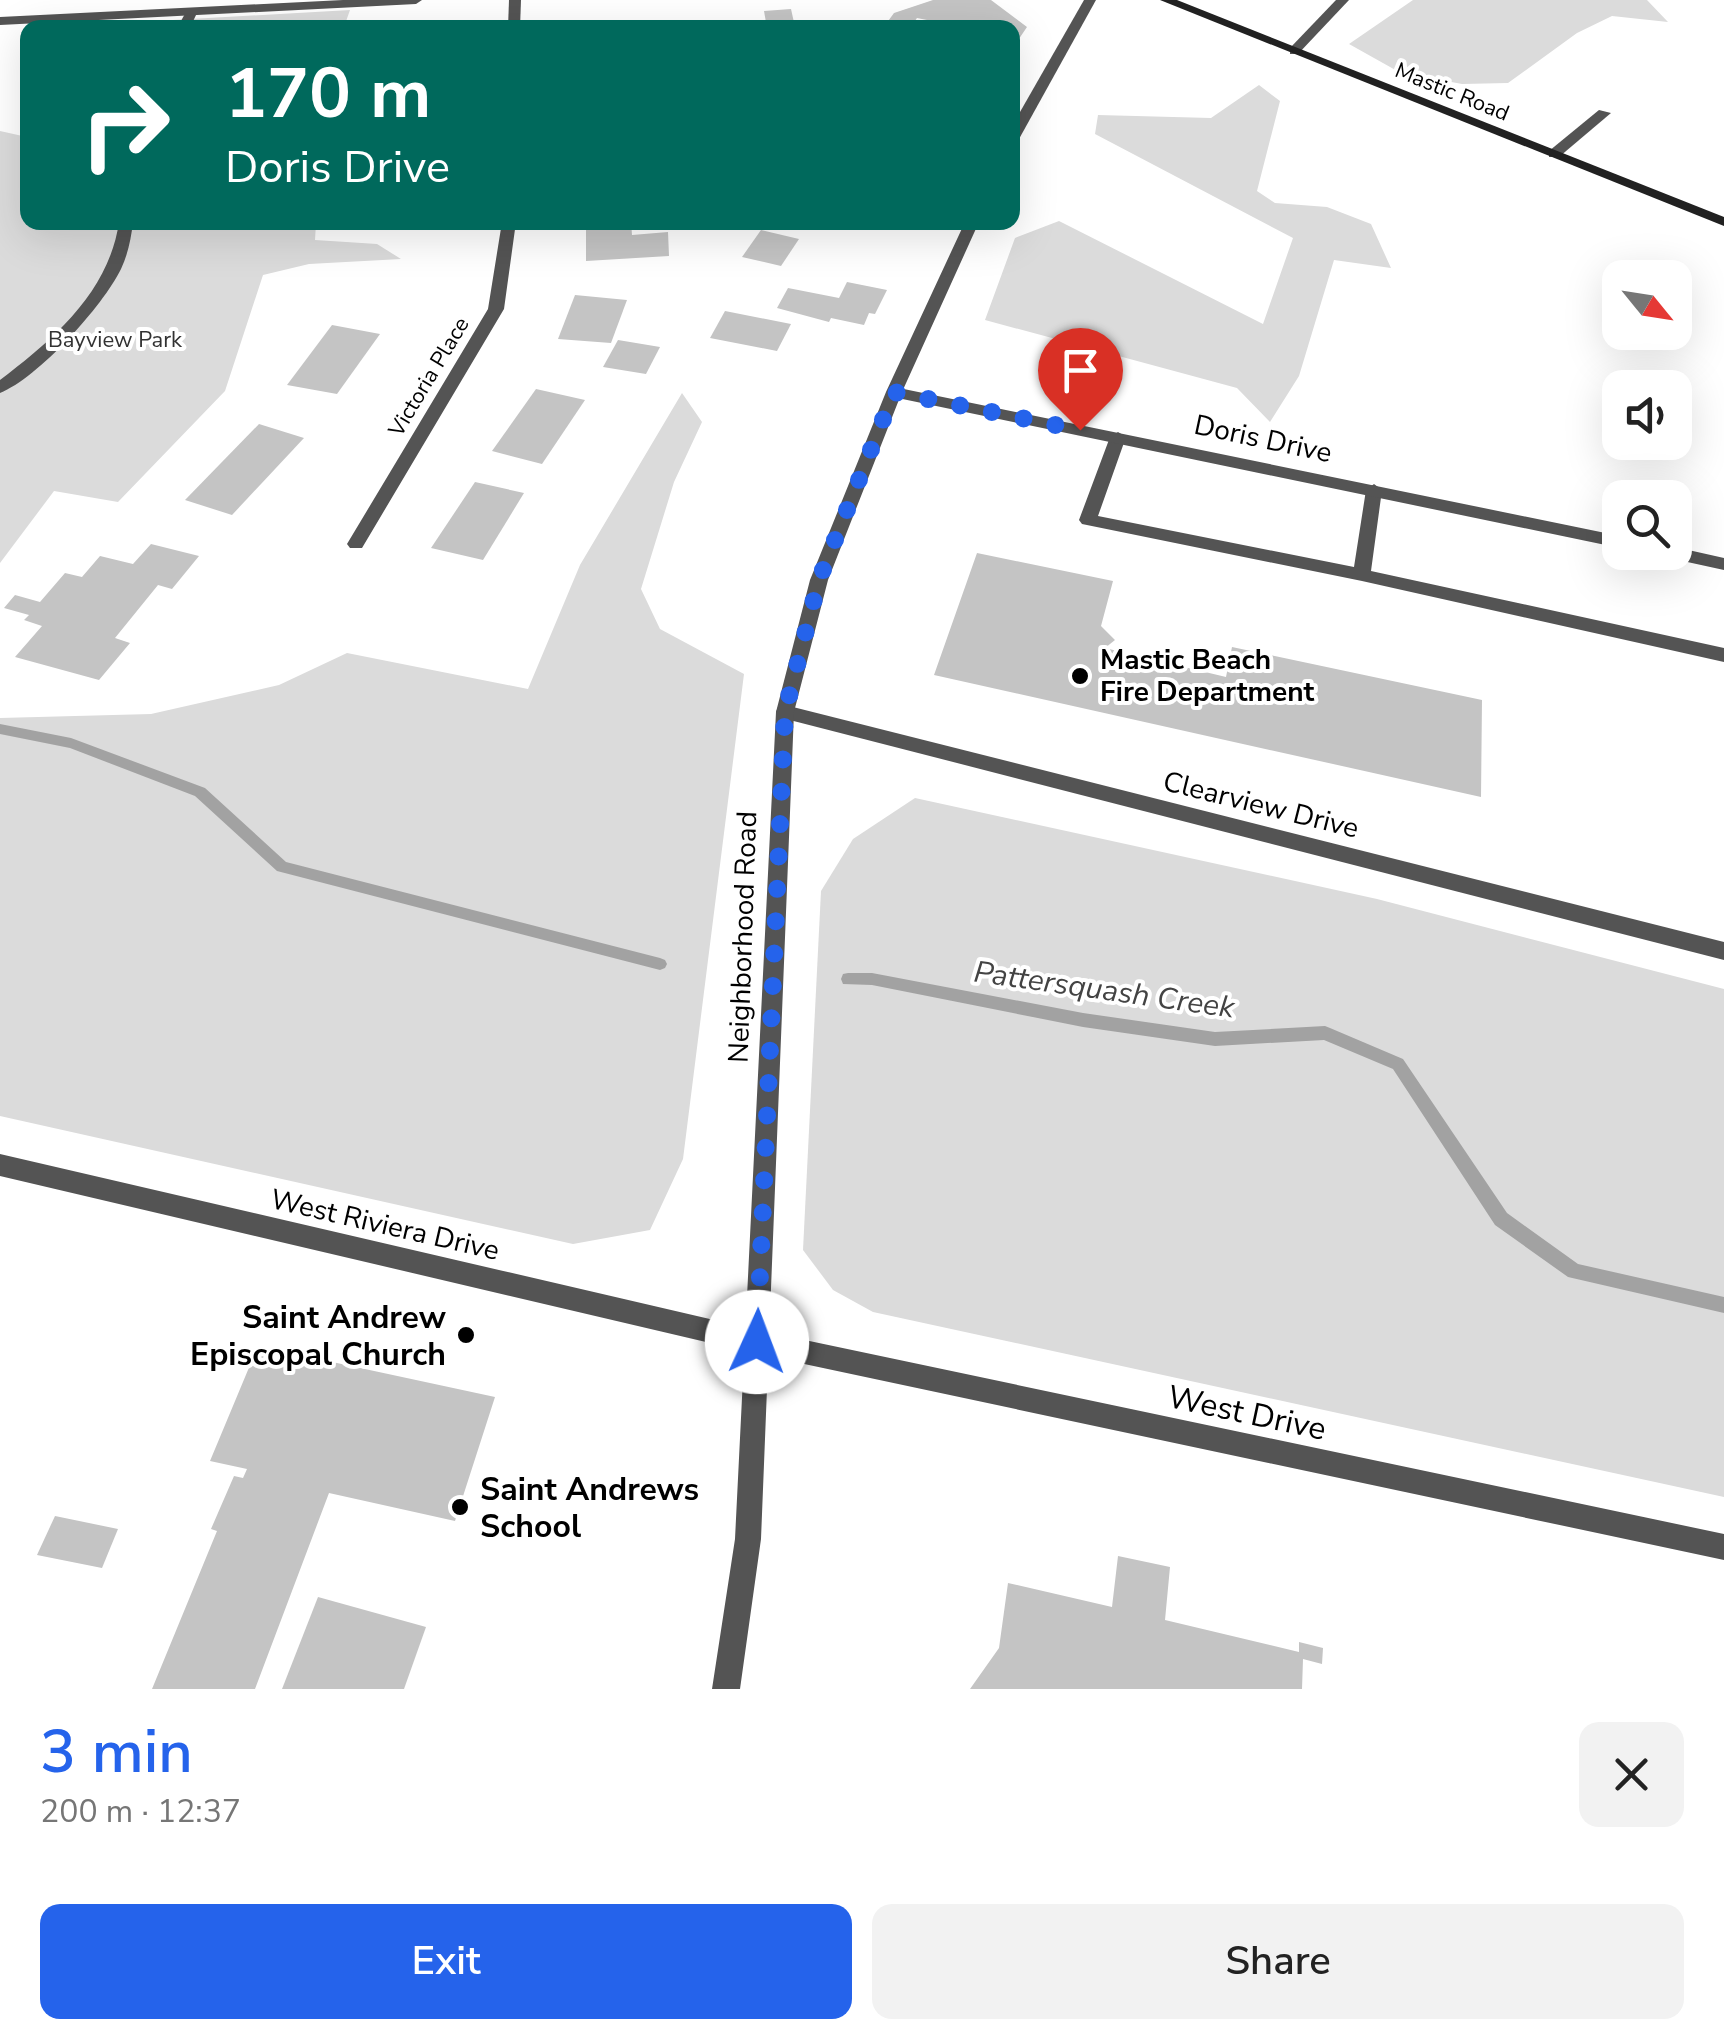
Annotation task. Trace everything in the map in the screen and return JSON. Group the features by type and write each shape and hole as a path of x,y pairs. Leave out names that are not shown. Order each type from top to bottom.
{"main road":[{"name":"Mastic Road","path":"1166,0 1724,222"}],"street":[{"path":"198,20 416,0"},
{"path":"1020,124 1090,0"},
{"path":"1294,51 1343,0"},
{"path":"1554,154 1604,113"},
{"path":"0,388 68,330 105,284 127,242 126,230"},
{"name":"Victoria Place","path":"356,544 496,309 508,230"},
{"name":"Neighborhood Road","path":"726,1689 748,1539 785,712 819,580 894,392 968,230"},
{"name":"Doris Drive","path":"894,392 1602,538"},
{"path":"1118,437 1088,520 1362,575 1724,655"},
{"path":"1362,575 1374,490"},
{"path":"1692,557 1724,564"},
{"name":"Clearview Drive","path":"785,712 1724,952"},
{"name":"West Riviera Drive","path":"0,1165 757,1342"},
{"name":"West Drive","path":"757,1342 1724,1547"}],"green space":[{"path":"1413,0 1647,0 1668,22 1612,16 1577,33 1508,83 1462,84 1399,72 1349,44"},
{"path":"350,10 346,20 173,20"},
{"path":"1259,85 1280,101 1257,191 1275,203 1327,207 1371,224 1391,268 1334,260 1299,376 1270,422 1237,388 985,320 1015,238 1059,221 1263,324 1293,238 1095,134 1098,115 1211,118"},
{"name":"Bayview Park","path":"0,131 20,135 20,230 316,230 315,240 377,244 401,259 309,264 263,275 225,391 118,502 54,491 0,563"},
{"path":"682,393 702,422 674,482 641,589 660,629 744,674 683,1159 650,1230 573,1244 0,1116 0,718 151,714 279,685 347,653 528,689 580,565"},
{"path":"915,798 1377,899 1724,989 1724,1497 873,1312 833,1290 803,1250 821,891 853,839"}],"building":[{"path":"933,0 991,0 1018,20 889,20 894,13"},
{"path":"791,9 793,20 766,20 764,11"},
{"path":"586,230 632,230 632,235 668,232 669,256 586,261"},
{"path":"761,230 799,239 781,266 742,257"},
{"path":"847,282 887,290 875,314 869,313 864,325 831,318 829,322 777,308 788,288 839,298"},
{"path":"575,295 627,300 611,343 558,339"},
{"path":"725,311 791,324 777,351 710,338"},
{"path":"332,325 380,334 337,394 287,385"},
{"path":"618,340 660,347 646,374 603,367"},
{"path":"536,389 585,400 542,464 492,451"},
{"path":"259,424 304,438 232,515 185,500"},
{"path":"475,482 524,493 483,560 431,548"},
{"path":"151,544 199,556 172,589 158,585 115,638 130,643 99,680 15,657 42,626 24,620 29,615 4,608 15,595 40,602 65,573 82,577 100,556 133,564"},
{"name":"Mastic Beach Fire Department","path":"977,553 1113,581 1101,626 1115,640 1105,648 1226,677 1232,647 1482,700 1481,797 934,675"},
{"path":"258,1346 495,1397 455,1521 329,1493 255,1689 152,1689 217,1531 211,1529 234,1476 243,1478 247,1469 210,1461"},
{"path":"55,1516 118,1529 102,1568 37,1555"},
{"path":"1118,1556 1170,1567 1165,1620 1299,1652 1299,1642 1323,1648 1322,1664 1303,1659 1302,1689 970,1689 999,1648 1008,1583 1112,1607"},
{"path":"318,1597 426,1627 404,1689 282,1689"}],"waterway":[{"name":"Pattersquash Creek","path":"0,729 71,743 200,792 282,867 660,964"},
{"name":"Pattersquash Creek","path":"848,979 872,979 1083,1020 1215,1039 1325,1033 1398,1064 1501,1219 1574,1271 1724,1305"}],"place":[{"name":"Mastic Beach Fire Department","path":"1080,676"},
{"name":"Saint Andrew Episcopal Church","path":"466,1335"},
{"name":"Saint Andrews School","path":"460,1507"}],"route":[{"path":"757,1342 785,712 819,580 894,392 1080,430"}]}
